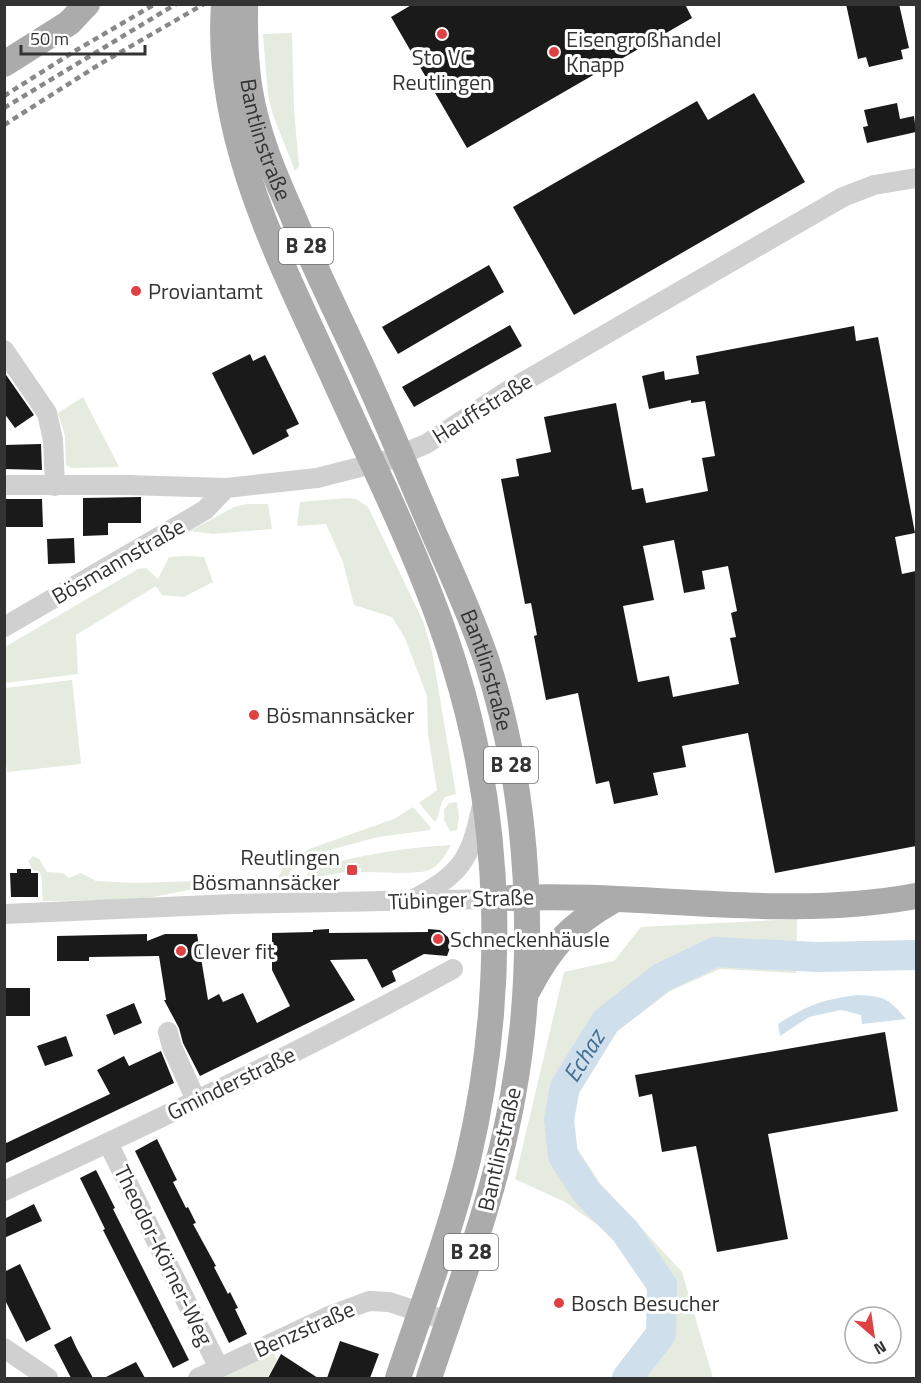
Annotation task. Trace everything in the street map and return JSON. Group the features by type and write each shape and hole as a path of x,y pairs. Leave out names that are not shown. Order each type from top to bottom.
{"main road":[{"path":"69,23 87,4"},
{"path":"4,64 101,4"},
{"name":"Bantlinstraße","path":"224,4 223,42 229,100 252,185 285,267 413,556 444,634 464,698 484,794 494,899 494,969 488,1049 477,1116 463,1178 398,1378"},
{"name":"Bantlinstraße","path":"245,16 249,88 265,149 300,233 401,455 488,667 512,772 521,833 526,898 525,996 513,1094 485,1210 429,1378"},
{"name":"Tübinger Straße","path":"494,899 552,897 792,905 855,903 916,896"},
{"path":"525,996 543,962 559,941 582,919 614,900"}],"street":[{"name":"Hauffstraße","path":"4,485 127,484 226,488 317,478 373,465 426,444 504,393 843,196 874,184 916,178"},
{"path":"4,350 47,413 52,440 55,486"},
{"name":"Bösmannstraße","path":"4,627 205,510 226,488"},
{"path":"410,901 444,881 464,862 473,844 484,794"},
{"name":"Tübinger Straße","path":"4,914 233,904 494,899"},
{"name":"Gminderstraße","path":"4,1191 328,1036 453,969"},
{"path":"168,1032 172,1047 196,1100"},
{"name":"Theodor-Körner-Weg","path":"108,1143 219,1368"},
{"name":"Benzstraße","path":"198,1378 329,1316 369,1301 389,1302 448,1321"},
{"path":"4,1348 48,1378"}],"shaded area":[{"path":"292,33 294,110 299,166 295,171 273,115 268,94 263,34"},
{"path":"83,397 119,467 71,468 66,465 65,436 58,413"},
{"path":"356,499 368,507 423,621 432,651 456,794 445,797 435,822 419,803 437,790 428,734 427,696 405,638 392,617 354,605 343,562 326,524 297,526 300,502"},
{"path":"247,504 268,504 272,529 213,534 190,531 234,507"},
{"path":"169,557 204,557 213,582 184,597 162,595 156,586 76,635 78,674 5,683 5,647 138,569 146,568 158,579"},
{"path":"72,680 81,764 7,772 4,745 5,688"},
{"path":"457,802 459,818 457,830 450,831 444,820 444,810 449,803"},
{"path":"413,807 431,828 430,830 378,837 300,858 295,861 286,882 268,889 248,890 243,883 247,879 278,878 287,860 312,848 394,819"},
{"path":"451,845 436,865 423,872 361,872 361,868 345,868 345,872 307,879 308,871 343,861 397,850"},
{"path":"33,856 39,859 47,872 63,873 69,878 81,873 96,881 137,883 223,880 219,884 153,897 122,900 43,901 41,874 33,870 28,861"},
{"path":"797,919 796,973 720,969 670,991 615,1033 576,1093 573,1118 577,1148 600,1183 682,1272 713,1378 610,1378 629,1364 654,1322 649,1283 619,1240 565,1202 515,1179 564,972 614,961 641,927"},
{"path":"269,1344 277,1360 267,1378 198,1378"}],"water":[{"path":"857,995 874,996 886,1000 906,1019 862,1024 861,1015 841,1010 809,1017 780,1036 778,1024 798,1012 824,1001"}],"building":[{"path":"413,4 685,4 692,18 467,148 391,17"},
{"path":"846,4 899,4 909,48 901,50 903,59 869,67 866,57 858,59"},
{"path":"754,93 805,182 574,315 513,207 697,101 708,120"},
{"path":"897,103 900,119 914,116 916,132 867,143 863,127 868,126 864,110"},
{"path":"489,265 504,292 398,354 382,327"},
{"path":"510,325 522,346 414,407 402,387"},
{"path":"854,326 856,341 878,337 915,533 895,537 902,574 916,571 916,846 775,873 748,733 682,746 686,767 653,773 658,795 614,804 609,781 596,784 578,693 546,700 534,636 537,635 531,603 525,604 501,479 519,476 516,459 551,452 544,417 616,403 632,490 643,488 646,503 708,491 702,458 715,456 705,401 691,403 691,400 649,409 642,376 664,371 665,380 699,374 696,356","holes":["674,540 684,593 705,589 702,571 728,566 737,611 731,613 736,637 730,638 739,684 673,697 669,676 638,682 623,606 654,600 643,546"]},
{"path":"250,354 253,361 265,355 299,424 286,430 289,436 253,455 212,373"},
{"path":"4,372 34,415 15,428 4,413"},
{"path":"41,444 42,470 4,469 4,445"},
{"path":"141,497 141,523 108,523 108,535 83,536 83,498"},
{"path":"4,499 42,499 43,527 4,527"},
{"path":"74,538 75,563 48,564 47,539"},
{"path":"17,869 31,869 31,873 38,873 38,897 11,897 10,873 17,873"},
{"path":"329,929 329,933 440,930 449,938 450,948 447,956 424,954 392,971 396,981 382,988 367,959 330,960 355,1000 200,1076 164,1000 166,1000 159,956 89,957 89,961 57,961 57,936 147,934 147,941 165,934 197,934 208,1000 219,994 223,1002 243,993 257,1023 290,1006 272,970 272,933 313,932 313,930"},
{"path":"4,988 30,988 30,1016 4,1016"},
{"path":"134,1003 142,1023 114,1035 106,1015"},
{"path":"885,1032 898,1111 768,1134 788,1239 717,1252 696,1146 662,1152 652,1094 639,1097 635,1075"},
{"path":"66,1036 73,1056 45,1066 37,1046"},
{"path":"161,1051 174,1083 4,1164 4,1144 110,1094 97,1070 124,1056 129,1066"},
{"path":"157,1139 177,1180 173,1182 196,1223 193,1224 228,1294 230,1292 238,1308 235,1309 247,1334 229,1343 135,1151"},
{"path":"96,1170 115,1208 113,1209 189,1360 173,1368 103,1230 105,1229 80,1178"},
{"path":"34,1204 42,1221 4,1238 4,1219"},
{"path":"20,1264 51,1329 26,1342 4,1298 4,1272"},
{"path":"71,1336 93,1378 71,1378 54,1345"},
{"path":"340,1341 379,1354 370,1378 327,1378"},
{"path":"281,1354 318,1378 268,1378"},
{"path":"136,1362 145,1378 104,1378"}],"waterway":[{"name":"Echaz","path":"627,1378 661,1334 662,1285 625,1231 587,1193 563,1156 559,1119 565,1087 606,1021 661,978 715,952 817,957 916,955"}],"railway":[{"path":"4,96 155,4"},
{"path":"4,108 176,4"},
{"path":"4,125 100,64 204,4"}],"place":[{"name":"Sto VC Reutlingen","path":"442,34"},
{"name":"Eisengroßhandel Knapp","path":"554,52"},
{"name":"Proviantamt","path":"136,291"},
{"name":"Bösmannsäcker","path":"254,715"},
{"name":"Reutlingen Bösmannsäcker","path":"352,870"},
{"name":"Schneckenhäusle","path":"438,939"},
{"name":"Clever fit","path":"181,951"},
{"name":"Bosch Besucher","path":"559,1303"}]}
